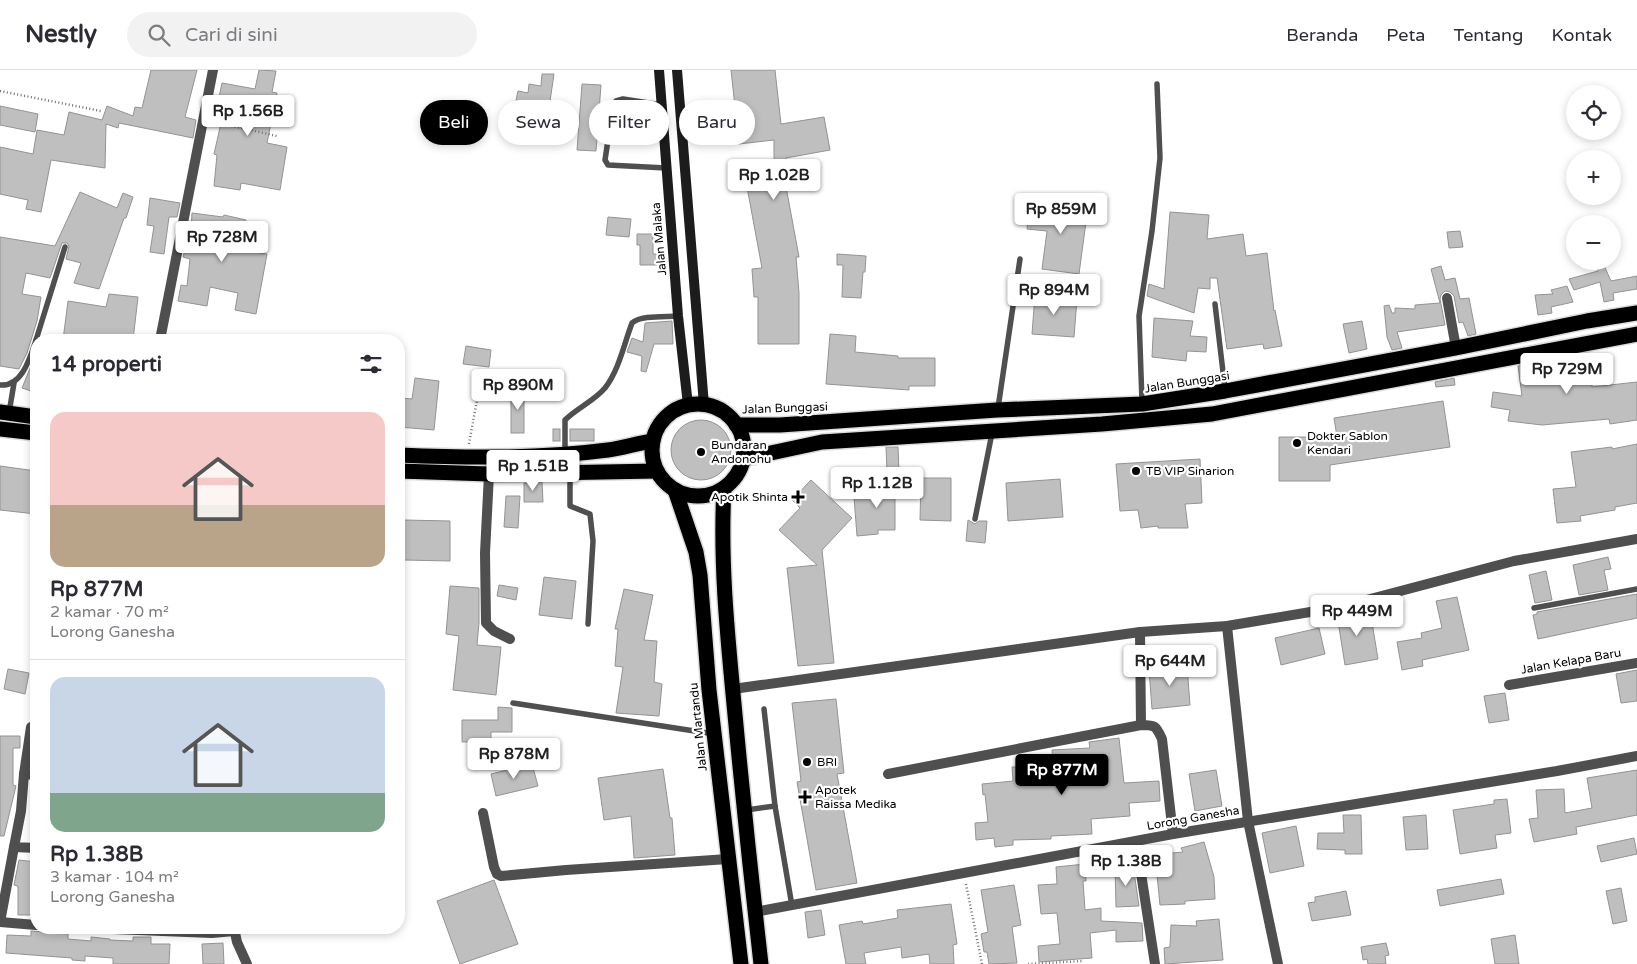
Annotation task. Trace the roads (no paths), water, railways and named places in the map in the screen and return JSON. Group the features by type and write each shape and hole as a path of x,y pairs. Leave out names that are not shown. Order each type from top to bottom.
{"highway":[{"name":"Jalan Bunggasi","path":"736,425 780,425 997,410 1142,404 1225,391 1637,313"},
{"path":"743,459 822,442 1155,420 1212,414 1637,334"},
{"path":"1290,379 1292,398"},
{"path":"704,404 722,411 736,425 743,441 743,459 739,470 724,488 708,494 691,495 675,490 664,482 657,470 652,451 657,428 675,410 688,405 704,404"},
{"path":"4,413 30,415"},
{"path":"0,429 30,432"},
{"path":"405,455 467,458 565,454 608,450 653,441"},
{"path":"405,471 489,474 657,470"},
{"path":"724,488 722,549 733,689 744,810 762,964"},
{"name":"Jalan Martandu","path":"675,490 696,552 700,575 709,690 741,964"}],"street":[{"path":"161,334 213,70"},
{"name":"Jalan Malaka","path":"659,70 662,100"},
{"path":"678,70 704,404"},
{"name":"Jalan Malaka","path":"665,145 678,316 688,405"},
{"path":"1447,298 1456,348"},
{"path":"489,474 485,553 486,623 494,632 510,639"},
{"path":"733,689 1140,632 1227,626 1340,607 1514,561 1637,539"},
{"path":"1227,626 1248,821 1278,964"},
{"path":"1140,632 1141,725"},
{"name":"Jalan Kelapa Baru","path":"1509,685 1637,663"},
{"path":"888,774 1141,725 1152,725 1156,728 1162,739 1173,834"},
{"path":"30,733 20,811 0,922 30,924"},
{"name":"Lorong Ganesha","path":"755,912 1173,834 1548,773 1637,756"},
{"path":"24,774 30,774"},
{"path":"483,813 494,867 497,874 501,876 728,859"},
{"path":"1136,841 1155,964"},
{"path":"14,847 30,848"},
{"path":"235,934 247,964"}],"lane":[{"path":"1142,404 1139,316 1152,232 1160,158 1158,84"},
{"path":"607,145 605,160 608,164 666,168"},
{"path":"38,334 65,247"},
{"path":"997,410 1020,259"},
{"path":"1215,304 1225,391"},
{"path":"565,454 565,420 605,388 613,374 632,323 643,318 678,316"},
{"path":"4,413 14,383 18,380 30,353"},
{"path":"0,385 14,383"},
{"path":"976,519 992,431"},
{"path":"570,472 570,506 590,514 594,541 588,624"},
{"path":"1534,608 1637,589"},
{"path":"513,703 714,734"},
{"path":"764,709 775,806 792,906"},
{"path":"744,810 775,806"}],"place":[{"name":"Dokter Sablon Kendari","path":"1297,443"},
{"name":"Bundaran Andonohu","path":"701,452"},
{"name":"TB VIP Sinarion","path":"1136,471"},
{"name":"Apotik Shinta","path":"798,497"},
{"name":"BRI","path":"807,762"},
{"name":"Apotek Raissa Medika","path":"805,797"}]}
